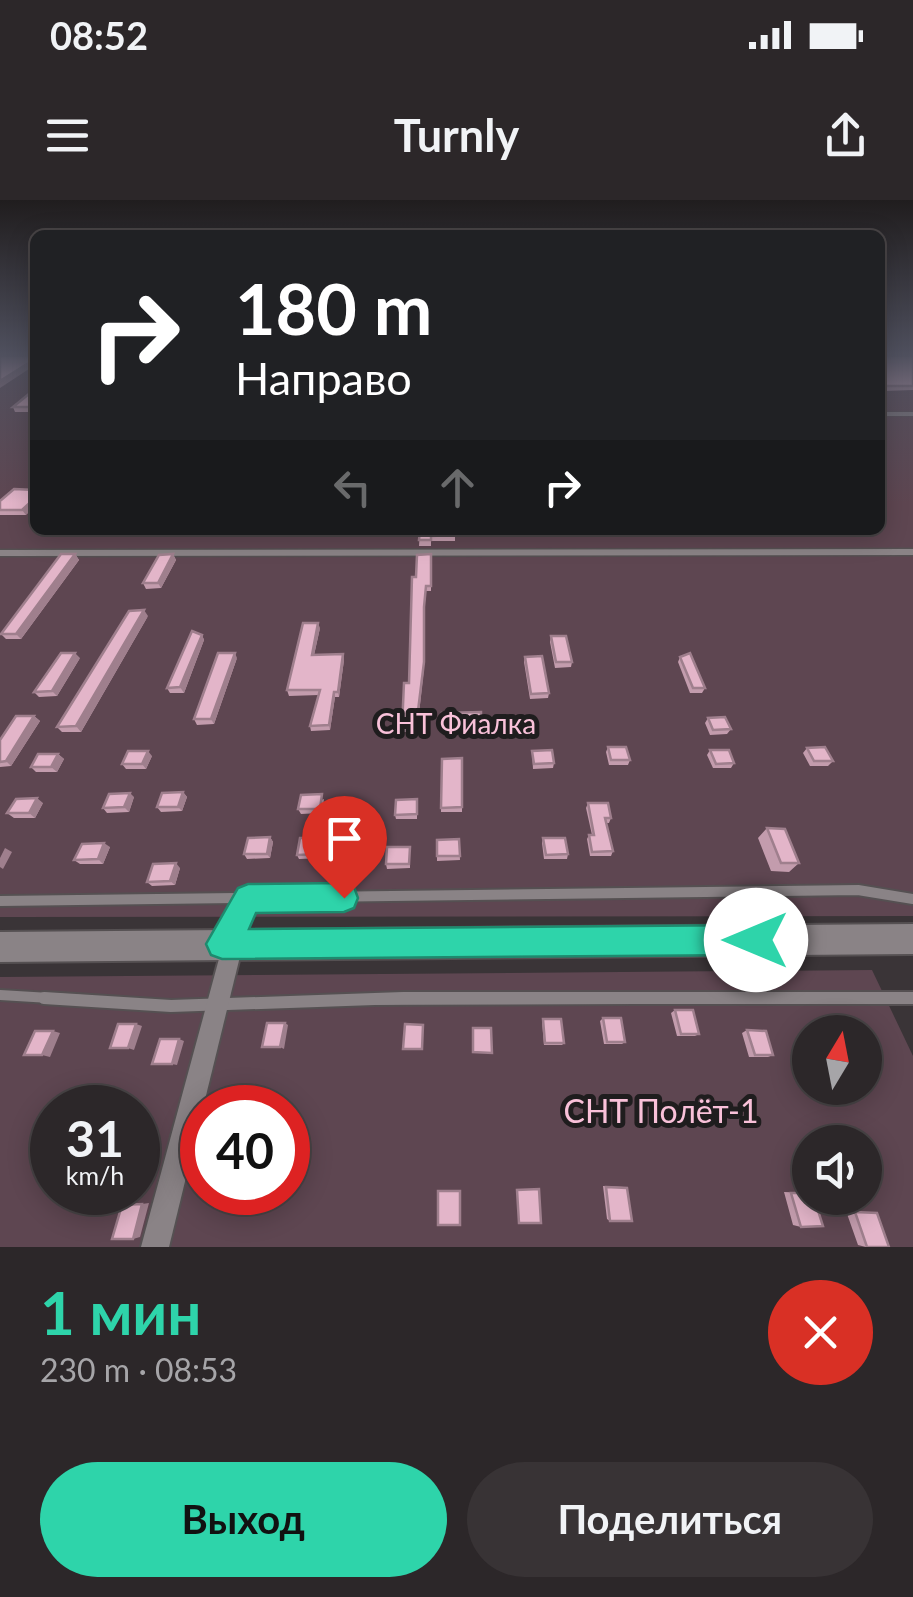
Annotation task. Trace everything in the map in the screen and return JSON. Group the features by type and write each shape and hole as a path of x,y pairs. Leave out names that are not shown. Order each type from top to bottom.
{"street":[{"path":"0,947 913,939"},
{"path":"155,1247 219,1004 227,944"}],"lane":[{"path":"885,414 913,414"},
{"path":"0,553 913,552"},
{"path":"0,901 858,890 913,899"},
{"path":"227,944 248,898"},
{"path":"748,901 756,940"},
{"path":"0,995 171,1006 422,998 913,998"}],"green space":[{"name":"СНТ Фиалка","path":"0,405 30,405 30,535 885,535 885,405 913,405 913,916 0,917"},
{"name":"СНТ Полёт-1","path":"872,970 913,1056 913,1247 0,1247 0,977"}],"building":[{"path":"14,489 30,490 30,503 22,510 0,510 0,501"},
{"path":"420,535 455,535 431,536 431,540 419,540"},
{"path":"61,554 75,554 16,634 1,634"},
{"path":"173,554 158,583 143,583 159,555"},
{"path":"431,554 416,727 402,727 404,683 409,683 412,577 416,577 417,555"},
{"path":"144,610 76,726 57,727 129,611"},
{"path":"303,623 318,623 312,655 343,654 329,725 310,726 320,690 287,690"},
{"path":"192,631 202,635 180,687 167,688"},
{"path":"551,636 566,636 572,662 556,662"},
{"path":"61,653 75,653 52,691 34,692"},
{"path":"218,653 235,653 211,719 194,719"},
{"path":"690,653 705,688 693,688 680,657"},
{"path":"542,656 549,693 531,694 525,657"},
{"path":"481,712 481,723 443,724 442,713"},
{"path":"16,716 34,716 6,761 0,762 0,740"},
{"path":"725,717 731,729 713,730 708,718"},
{"path":"608,747 626,747 630,760 611,760"},
{"path":"825,747 833,761 814,761 807,748"},
{"path":"552,750 554,763 534,764 532,751"},
{"path":"710,750 729,750 734,763 716,764"},
{"path":"128,751 148,751 142,764 122,764"},
{"path":"38,754 58,754 51,767 31,767"},
{"path":"462,758 462,807 441,808 442,759"},
{"path":"183,792 178,807 157,807 162,793"},
{"path":"130,793 124,807 103,808 109,794"},
{"path":"322,794 320,809 298,809 301,795"},
{"path":"37,798 29,813 7,813 16,799"},
{"path":"417,799 417,814 395,815 396,800"},
{"path":"588,803 608,803 611,818 605,818 613,851 592,852 589,835 594,835"},
{"path":"767,828 785,829 799,863 781,863"},
{"path":"270,837 267,854 244,854 248,838"},
{"path":"300,838 322,838 320,854 297,855"},
{"path":"543,838 565,838 568,854 546,855"},
{"path":"459,839 460,856 437,856 437,840"},
{"path":"104,843 98,859 74,860 82,844"},
{"path":"387,847 410,847 409,864 386,864"},
{"path":"176,863 170,881 147,882 153,864"},
{"path":"675,1010 693,1010 699,1034 681,1034"},
{"path":"603,1018 621,1018 625,1042 607,1042"},
{"path":"543,1019 561,1019 564,1043 545,1043"},
{"path":"267,1023 285,1023 280,1047 262,1047"},
{"path":"118,1024 136,1024 128,1048 110,1048"},
{"path":"405,1024 423,1025 422,1049 403,1049"},
{"path":"473,1028 491,1028 492,1053 473,1052"},
{"path":"747,1030 766,1031 773,1055 755,1055"},
{"path":"35,1031 53,1031 42,1055 24,1055"},
{"path":"160,1039 179,1039 172,1064 152,1064"},
{"path":"606,1187 627,1188 632,1221 610,1221"},
{"path":"539,1189 541,1223 519,1223 517,1190"},
{"path":"438,1191 460,1191 460,1225 438,1225"},
{"path":"119,1215 139,1215 133,1239 112,1239"},
{"path":"797,1215 819,1215 823,1226 801,1227"},
{"path":"856,1215 878,1215 889,1247 867,1247"}],"route":[{"path":"344,898 248,898 234,929 222,944 756,940"}]}
